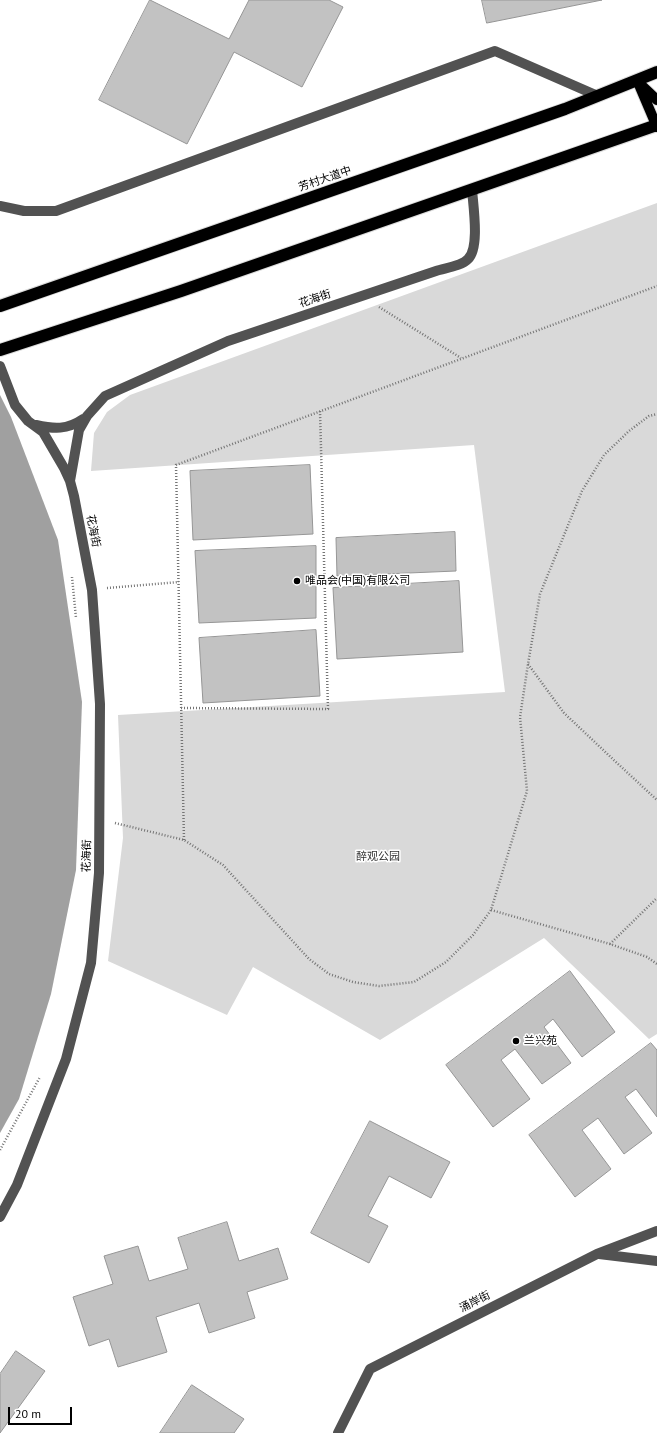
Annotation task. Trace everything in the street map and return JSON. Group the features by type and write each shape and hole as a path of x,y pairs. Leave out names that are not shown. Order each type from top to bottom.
{"highway":[{"name":"芳村大道中","path":"4,304 558,111 657,72"},
{"path":"0,350 181,291 656,126"}],"main road":[{"path":"637,80 657,100"},
{"path":"637,80 656,126"}],"street":[{"path":"0,206 24,211 56,211 495,51 598,96"},
{"name":"花海街","path":"70,481 79,430 87,416 105,396 228,341 436,270 454,266 468,259 473,248 475,238 472,189"},
{"name":"花海街","path":"0,366 14,406 28,421 36,425 43,432 50,442 70,481 92,590 100,704 99,873 91,964 66,1058 17,1185 0,1216"},
{"path":"36,425 51,428 62,428 74,425 87,416"},
{"name":"涌岸街","path":"338,1433 370,1369 597,1254 657,1230"},
{"path":"597,1254 657,1261"}],"path":[{"path":"184,840 176,465 657,286"},
{"path":"361,296 461,359"},
{"path":"181,708 328,709 320,411"},
{"path":"99,819 184,840 223,865 309,959 329,974 353,982 379,986 414,982 446,962 473,935 491,910 527,791 520,717 540,594 582,491 604,455 629,431 649,416 657,414"},
{"path":"71,571 77,624"},
{"path":"92,590 179,582"},
{"path":"528,664 564,713 657,800"},
{"path":"610,944 657,898"},
{"path":"491,910 610,944 647,957 657,964"},
{"path":"0,1150 42,1075"}],"green space":[{"name":"醉观公园","path":"657,203 657,1034 649,1039 544,938 380,1040 253,967 227,1015 108,961 123,838 118,715 505,692 474,445 91,471 94,433 107,412 130,395"}],"shaded area":[{"path":"0,395 11,417 58,540 82,702 76,870 51,994 19,1099 0,1133"}],"building":[{"path":"150,0 229,39 249,0 329,0 343,7 302,87 234,52 187,144 99,100"},
{"path":"482,0 602,0 487,23"},
{"path":"310,465 313,534 193,540 190,471"},
{"path":"455,532 456,571 337,576 336,538"},
{"path":"316,546 316,618 199,623 195,551"},
{"path":"459,581 463,652 337,659 333,588"},
{"path":"316,630 320,696 203,703 199,638"},
{"name":"兰兴苑","path":"570,971 615,1032 582,1057 553,1019 544,1027 571,1063 542,1084 515,1049 501,1060 530,1099 493,1127 446,1065"},
{"path":"651,1043 657,1050 657,1117 636,1089 625,1097 652,1133 624,1154 598,1118 582,1130 611,1169 575,1197 529,1135"},
{"path":"370,1121 450,1162 431,1198 389,1176 368,1216 388,1226 369,1263 311,1233"},
{"path":"227,1222 239,1261 278,1248 288,1279 247,1292 255,1318 209,1333 199,1303 156,1317 167,1352 118,1367 109,1339 89,1346 73,1297 113,1284 104,1256 138,1246 149,1281 188,1269 178,1238"},
{"path":"16,1351 45,1371 0,1433 0,1374"},
{"path":"192,1385 244,1419 234,1433 160,1433"}],"place":[{"name":"唯品会(中国)有限公司","path":"297,581"},
{"name":"兰兴苑","path":"516,1041"}]}
